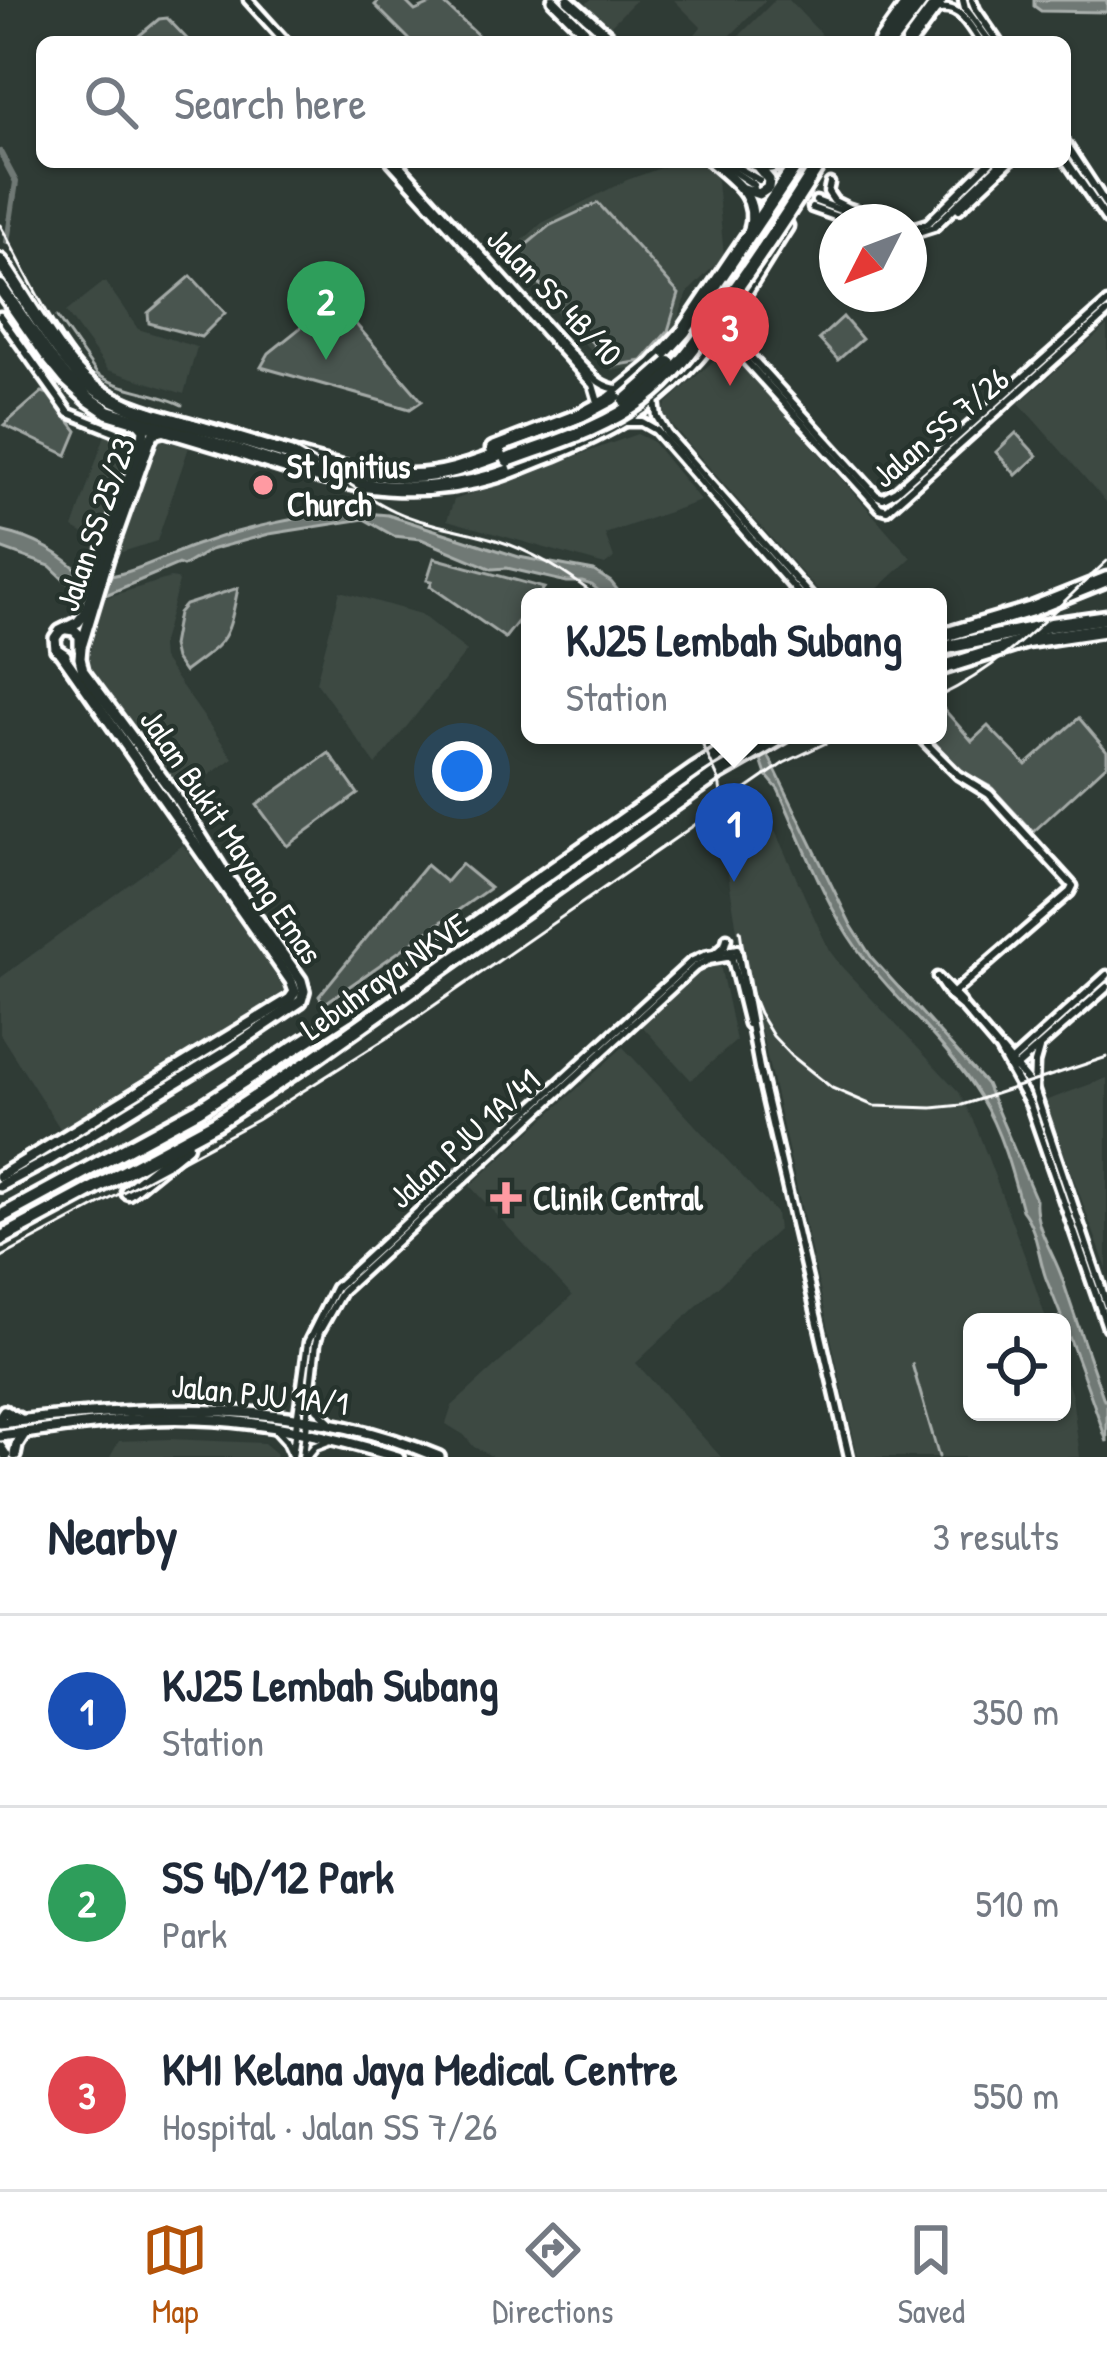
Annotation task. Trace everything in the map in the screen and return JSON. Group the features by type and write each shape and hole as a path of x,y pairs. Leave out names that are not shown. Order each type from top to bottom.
{"highway":[{"path":"884,36 911,0"},
{"path":"896,36 931,3"},
{"path":"909,36 931,3"},
{"path":"420,476 581,415 638,379 675,342 794,168"},
{"path":"234,450 332,476 414,484 456,478 613,410 663,370 740,273 807,168"},
{"path":"0,261 64,355 87,383 105,394 129,406 286,453 382,475 420,476 506,457 590,430 644,399 668,376 745,277 819,168"},
{"path":"0,287 66,379 108,412 334,482 383,489 466,483 584,441 655,399 710,340 819,168"},
{"path":"758,222 756,232 762,241 777,240"},
{"path":"738,251 761,266"},
{"path":"707,298 720,288 730,301 710,340"},
{"path":"947,634 1107,579"},
{"path":"947,647 1107,617"},
{"path":"947,665 1027,641 1107,629"},
{"name":"Lebuhraya NKVE","path":"0,1217 199,1108 347,1014 735,744"},
{"name":"Lebuhraya NKVE","path":"0,1240 216,1123 770,744"},
{"path":"128,1192 216,1123"}],"main road":[{"path":"553,0 595,36"},
{"path":"568,0 600,36"},
{"path":"747,238 753,222 753,177"},
{"name":"Jalan SS 25/23","path":"81,645 146,439 137,422"},
{"name":"Jalan SS 25/23","path":"146,439 166,430"},
{"name":"Jalan SS 25/23","path":"67,629 90,608"},
{"path":"67,629 78,632 81,645 71,656 56,649 58,634 67,629"},
{"name":"Jalan Bukit Mayang Emas","path":"0,1181 28,1173 236,1046 301,1001 304,991 174,794 83,671 81,645"},
{"name":"Jalan Bukit Mayang Emas","path":"0,1181 295,992 182,822 62,655"},
{"path":"70,1134 88,1136"},
{"name":"Jalan PJU 1A/1","path":"0,1420 4,1411 22,1420 181,1409 301,1426 398,1457"},
{"name":"Jalan PJU 1A/1","path":"0,1436 154,1419 275,1421"},
{"name":"Jalan PJU 1A/1","path":"301,1426 335,1424 439,1457"},
{"path":"0,1447 10,1455 24,1434"}],"street":[{"path":"248,0 281,36"},
{"path":"931,3 958,11 984,36"},
{"path":"967,3 986,36"},
{"path":"1071,151 1107,206"},
{"name":"Jalan SS 4B/10","path":"399,168 593,385 598,402 581,415"},
{"name":"Jalan SS 4B/10","path":"400,168 597,381 617,389 638,379"},
{"path":"927,223 984,168"},
{"path":"927,231 998,168"},
{"path":"1071,168 1106,218"},
{"path":"830,183 828,192 841,204"},
{"name":"Jalan SS 7/26","path":"728,314 725,326 729,333 883,498 1107,303"},
{"name":"Jalan SS 7/26","path":"710,340 724,341 740,354 886,510 1107,313"},
{"path":"0,316 69,413 134,439 146,439"},
{"path":"655,399 657,417 667,434 798,588"},
{"path":"622,422 641,422 656,430 798,588"},
{"path":"928,744 958,775 989,794 1073,886 951,994"},
{"path":"713,954 727,938"},
{"path":"734,953 849,1457"},
{"name":"Jalan PJU 1A/41","path":"301,1426 308,1342 335,1288 691,962 734,953"},
{"name":"Jalan PJU 1A/41","path":"301,1426 319,1332 354,1279 695,967 734,953"},
{"path":"1012,1062 1107,975"},
{"path":"951,994 947,985 937,977 951,994 962,1005 999,1049 1012,1062 1034,1089 1107,1306"},
{"path":"947,985 961,986"},
{"path":"961,986 962,1005"},
{"path":"1012,1062 1040,1046 1107,987"},
{"path":"1034,1089 1040,1046"},
{"path":"1012,1062 1107,1327"},
{"path":"310,1396 335,1424"},
{"path":"292,1456 275,1421 300,1400"},
{"path":"292,1456 301,1426"},
{"path":"301,1426 305,1457"},
{"path":"305,1457 320,1443 334,1439"}],"shaded area":[{"path":"380,0 404,0 415,11 440,0 479,36 406,36 375,5"},
{"path":"590,0 636,0 609,27 586,4"},
{"path":"674,0 766,0 730,36 694,36 701,27"},
{"path":"775,0 789,0 822,35 820,36 739,36"},
{"path":"1034,0 1107,0 1107,12 1041,11"},
{"path":"167,18 184,36 139,36"},
{"path":"660,168 711,168 717,181 724,256 689,291 676,334 645,365 613,371 506,255 542,223"},
{"path":"598,203 679,294 668,331 642,361 613,366 514,255 549,226"},
{"path":"191,276 225,313 201,337 149,323 148,313"},
{"path":"105,281 138,329 197,347 184,394 108,370 66,312"},
{"path":"335,300 422,401 410,409 261,367 269,353"},
{"path":"843,317 862,339 838,360 819,339"},
{"path":"1107,326 1107,503 1019,403"},
{"path":"723,352 732,354 911,558 879,588 815,588 663,415 666,404"},
{"path":"42,392 49,394 77,431 67,455 4,425"},
{"path":"108,426 189,447 157,541 119,553 73,528"},
{"path":"1016,433 1037,456 1016,475 996,452"},
{"path":"637,434 652,441 701,501 605,534 614,558 605,565 447,520 454,500"},
{"path":"344,511 388,515 519,557 594,571 616,588 492,569 421,539 394,536 364,519 269,534 210,550 183,566 178,564 108,594 79,593 50,566 0,548 0,531 48,548 88,579 103,578 239,531"},
{"path":"434,558 544,588 521,588 521,618 505,638 427,580"},
{"path":"170,578 179,582 162,658 233,758 178,797 86,667 104,598"},
{"path":"238,588 223,638 184,672 172,646 178,613 185,605"},
{"path":"340,591 420,614 467,651 376,765 316,682"},
{"path":"947,713 972,741 988,726 1026,765 1079,718 1107,751 1107,764 1033,832 991,787 959,770 936,744 947,744"},
{"path":"746,744 758,744 769,757 851,925 872,958 986,1084 1036,1200 1042,1231 1107,1400 1107,1442 1071,1343 1071,1313 1060,1313 987,1110 952,1057 844,929 778,789 761,760"},
{"path":"329,753 358,794 287,846 257,805"},
{"path":"756,810 763,813 829,950 959,1092 977,1129 1044,1313 963,1313 963,1421 1071,1421 1071,1393 1080,1457 858,1457 762,1035 744,975 722,835"},
{"path":"183,845 285,991 61,1130 0,1034 0,978"},
{"path":"461,864 490,888 324,1004 319,996 426,865 446,882"},
{"path":"720,965 736,1041 691,1080 642,1026 704,969"},
{"path":"623,1047 776,1213 778,1230 636,1363 721,1457 493,1457 446,1424 452,1406 572,1296 470,1186"},
{"path":"1107,1078 1107,1269 1045,1101"},
{"path":"119,1441 264,1443 277,1454 110,1457"}],"waterway":[{"path":"0,152 16,182 7,242"},
{"path":"57,317 97,374 182,405"},
{"path":"912,1364 939,1457"}],"tunnel":[{"path":"754,185 812,207"},
{"path":"779,187 816,201"}],"tram line":[{"path":"0,225 68,345 107,387 133,400 292,448 395,511 521,549 585,588"},
{"path":"947,692 1007,653 1107,561"},
{"path":"702,744 719,780 729,846"},
{"path":"0,1258 257,1120 390,1036 784,763 824,744"},
{"path":"740,930 748,986 773,1036 832,1088 874,1106 962,1105 1107,1057"}],"place":[{"name":"SS 4D/12 Park","path":"326,360"},
{"name":"KMI Kelana Jaya Medical Centre","path":"730,386"},
{"name":"St Ignitius Church","path":"263,485"},
{"name":"KJ25 Lembah Subang","path":"734,882"},
{"name":"Clinik Central","path":"506,1198"}]}
